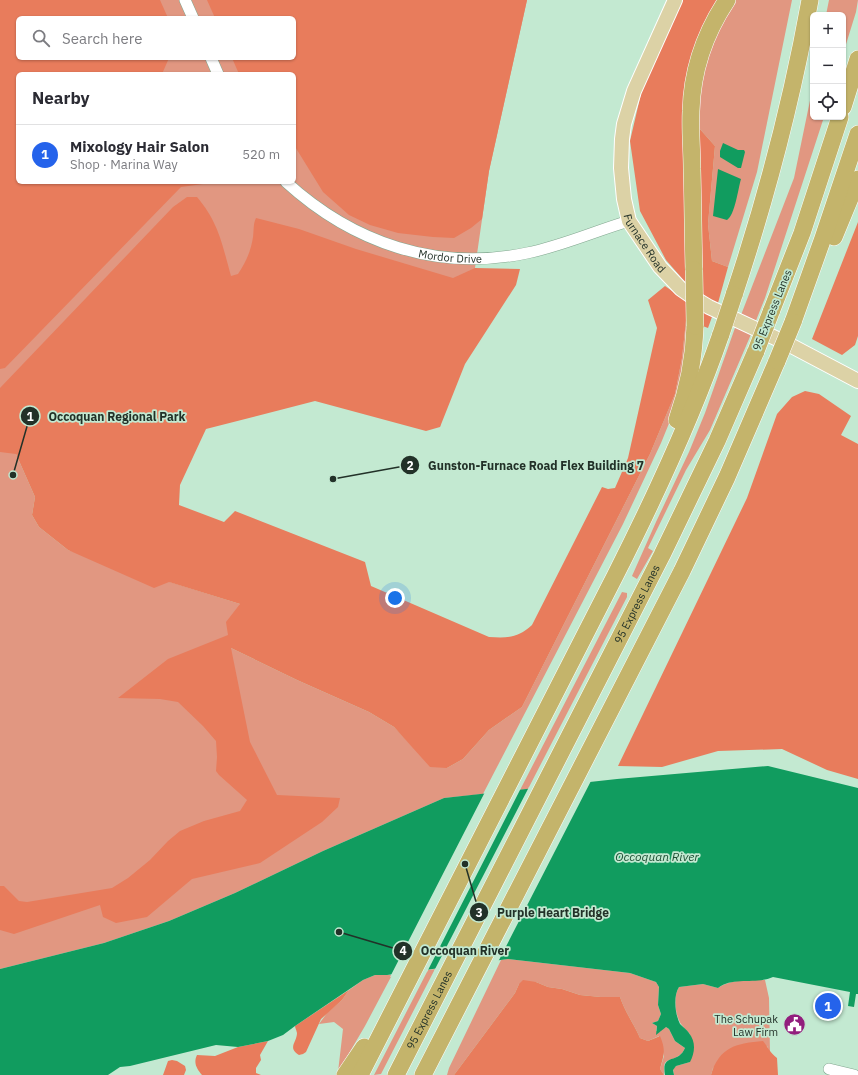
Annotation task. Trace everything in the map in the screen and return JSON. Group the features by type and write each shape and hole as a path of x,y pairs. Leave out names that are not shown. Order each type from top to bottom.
{"highway":[{"path":"622,562 645,494 675,425 684,400 692,362 695,326 691,111 694,84 700,58 712,24 727,0"},
{"path":"360,1075 656,495 689,420 721,334 752,242 778,149 798,64 810,0"},
{"path":"846,97 858,59"},
{"name":"95 Express Lanes","path":"396,1075 568,741 682,515 717,441 756,351 802,234 839,120"},
{"path":"423,1075 708,516 744,438 793,322 858,134"},
{"path":"804,292 837,233 858,179"},
{"path":"387,1075 430,1008"},
{"path":"345,1075 362,1049 388,1020"},
{"path":"429,1075 442,1039"}],"main road":[{"name":"Furnace Road","path":"675,0 634,91 624,124 621,168 626,210 629,221 660,267 681,289 709,307 786,343 858,380"}],"street":[{"path":"185,0 192,16"},
{"path":"212,60 217,72"},
{"name":"Mordor Drive","path":"288,184 320,210 362,234 383,243 407,250 450,258 490,258 528,253 629,221"},
{"path":"829,1069 854,1075"}],"shaded area":[{"path":"0,0 527,0 489,171 475,268 440,427 361,380 16,454 35,497 32,515 39,527 68,550 240,604 231,648 297,680 369,712 394,727 412,746 447,768 463,759 489,730 522,707 650,454 675,394 682,358 688,302 688,352 672,416 661,443 623,524 483,794 444,798 323,851 235,893 169,921 104,943 0,969"},
{"path":"0,0 160,0 167,16 16,16 16,60 168,60 163,72 16,72 16,184 203,184 181,187 5,368 0,369"},
{"path":"207,0 527,0 489,171 482,219 471,228 454,238 398,233 370,225 349,215 323,192 296,148 296,72 238,72 233,60 296,60 296,16 214,16"},
{"path":"682,0 719,0 695,46 686,283 666,260 640,211 630,141 643,85"},
{"path":"734,0 792,0 757,172 728,267 712,261 708,224 715,146 699,128 700,91 706,62 716,32"},
{"path":"829,0 858,0 856,12 846,44 846,12 827,12"},
{"path":"810,101 810,120 823,120 765,298 755,323 741,315 794,178"},
{"path":"699,128 715,146 708,224 712,261 728,267 718,303 702,296"},
{"path":"187,197 197,197 210,216 219,234 231,276 238,274 248,256 256,218 299,229 356,249 453,278 475,268 520,269 516,285 465,364 440,427 426,431 315,401 206,429 180,485 179,505 224,522 235,511 365,562 371,586 489,637 517,635 532,625 602,487 608,489 615,488 628,458 657,328 648,300 665,286 688,302 682,358 675,394 650,454 522,707 489,730 463,759 447,768 430,767 394,727 369,712 297,680 231,648 250,742 277,795 340,798 338,807 322,822 260,863 192,879 147,917 116,923 103,917 100,905 14,934 0,930 0,886 4,886 19,901 27,902 112,888 128,878 150,860 180,831 204,821 240,811 247,800 216,771 216,741 178,702 160,699 118,698 168,659 228,635 226,622 240,604 169,582 154,588 68,550 39,527 32,515 35,497 16,454 0,452 0,388 173,207"},
{"path":"858,222 858,336 855,345 842,355 812,339"},
{"path":"701,310 713,314 708,328 700,325"},
{"path":"736,325 752,332 710,430 686,470 648,548 653,551 637,579 632,576 689,452 705,413"},
{"path":"805,391 819,394 851,416 841,435 858,444 858,779 827,770 782,749 718,751 662,767 618,766 747,498 777,414 792,397"},
{"path":"622,592 627,593 627,597 528,789 520,790"},
{"path":"508,959 630,973 656,982 659,987 658,1005 661,1014 658,1021 652,1023 657,1026 656,1031 660,1032 662,1028 666,1027 669,1029 675,1041 685,1048 683,1052 665,1063 664,1075 660,1069 664,1056 659,1036 648,1041 640,1038 624,1008 620,997 580,995 562,989 548,987 536,982 519,984 515,993 454,1075 447,1075 501,960"},
{"path":"435,969 381,1074 374,1075 428,970"},
{"path":"375,975 392,975 365,1026 338,1072 343,1029 334,1022 319,1024 327,1013 342,1000 349,990 363,980"},
{"path":"523,980 536,982 548,987 562,989 580,995 620,997 624,1008 640,1038 648,1041 660,1036 664,1052 660,1069 664,1075 454,1075"},
{"path":"747,980 765,980 769,998 770,1053 767,1046 713,1068 711,1075 674,1075 673,1069 676,1066 690,1062 690,1034 681,1024 676,1011 675,1000 679,987 703,984 718,988 728,983"},
{"path":"349,990 342,1000 321,1019 306,1052 299,1055 295,1052 293,1047 297,1033 295,1026"},
{"path":"268,1041 260,1055 261,1060 256,1068 256,1073 261,1075 202,1075 196,1066 195,1061 197,1055 215,1056 238,1047"},
{"path":"763,1041 777,1058 778,1075 711,1075 719,1058 730,1048 745,1043"},
{"path":"172,1060 185,1066 186,1070 184,1075 163,1075 168,1061"}],"water":[{"path":"723,143 738,150 744,150 745,152 741,168 738,168 720,157 720,151"},
{"path":"718,169 741,179 732,213 727,220 713,216"},
{"path":"768,766 858,788 858,994 856,994 854,1007 848,1006 850,992 773,977 759,980 731,982 718,988 703,984 679,987 675,1000 677,1015 680,1024 693,1040 694,1051 690,1062 676,1066 673,1070 674,1075 665,1075 665,1063 682,1053 685,1048 675,1041 669,1029 666,1027 656,1035 657,1026 652,1023 658,1021 661,1014 658,1005 659,987 656,982 630,973 508,959 387,975 375,975 363,980 283,1035 268,1041 238,1047 216,1045 130,1066 120,1067 108,1075 0,1075 0,969 104,943 169,921 235,893 323,851 444,798 617,779"}],"pier":[{"path":"592,779 498,962 434,971 529,787"},
{"path":"521,788 427,972 390,977 485,792"}],"place":[{"name":"Occoquan Regional Park","path":"13,475"},
{"name":"Gunston-Furnace Road Flex Building 7","path":"333,479"},
{"name":"Purple Heart Bridge","path":"465,864"},
{"name":"Occoquan River","path":"339,932"},
{"name":"Mixology Hair Salon","path":"828,1006"},
{"name":"The Schupak Law Firm","path":"794,1025"}]}
